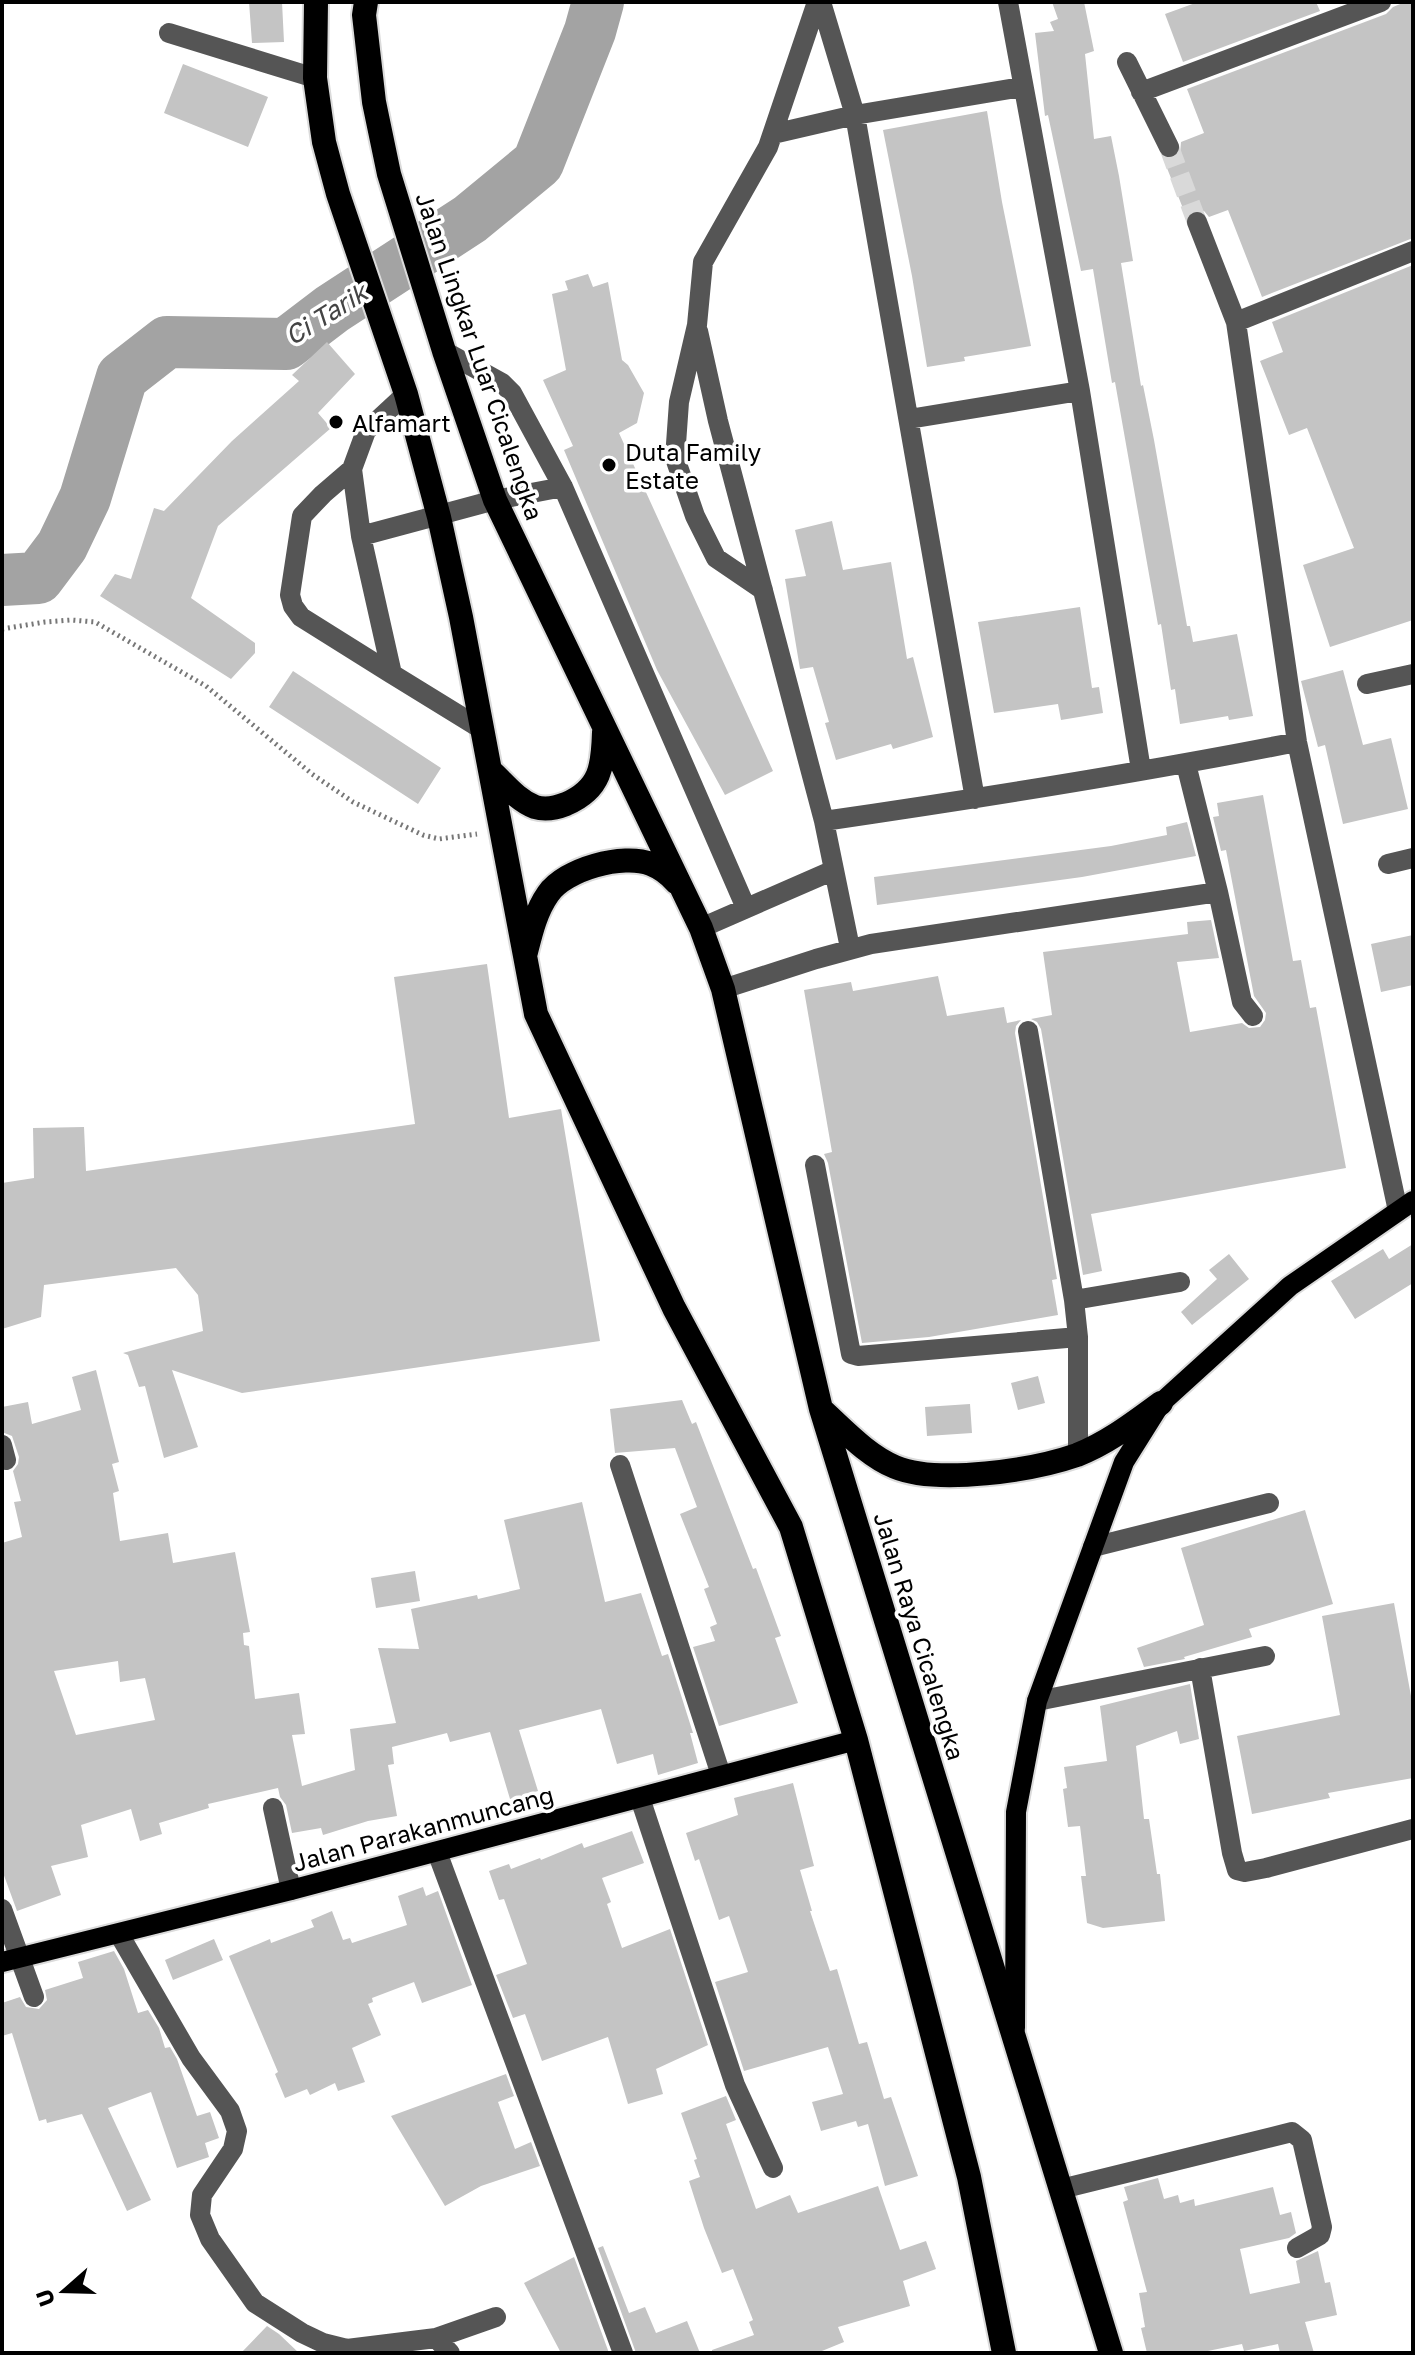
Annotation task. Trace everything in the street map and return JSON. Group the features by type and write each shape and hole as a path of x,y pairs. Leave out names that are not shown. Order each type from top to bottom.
{"highway":[{"path":"316,2 315,78 324,142 338,194 406,394 439,517 536,1014 674,1308 791,1527 856,1740 969,2177 1004,2353"},
{"name":"Jalan Lingkar Luar Cicalengka","path":"366,2 364,15 374,102 389,174 444,351 495,500 701,928"},
{"path":"491,771 532,806 544,809 557,807 577,799 592,787 603,761 604,729"},
{"path":"524,958 534,920 547,894 559,881 576,872 629,861 649,863 668,873 680,886"},
{"name":"Jalan Raya Cicalengka","path":"701,928 723,989 821,1409 1111,2353"},
{"path":"821,1409 877,1457 910,1472 960,1476 1028,1467 1078,1454 1117,1435 1161,1403"}],"main road":[{"path":"1016,2044 1016,1812 1037,1701 1124,1462 1161,1403 1290,1286 1405,1206"},
{"name":"Jalan Parakanmuncang","path":"11,1960 437,1852 856,1740"}],"street":[{"path":"819,2 855,115 975,799"},
{"path":"763,590 716,558 695,516 675,458 679,402 697,325 703,262 773,134 819,2"},
{"path":"1008,2 1080,391 1141,770"},
{"path":"1141,92 1381,2"},
{"path":"169,33 315,78"},
{"path":"1127,62 1169,147"},
{"path":"773,134 855,115 1022,87"},
{"path":"1197,222 1236,322 1297,742 1405,1206"},
{"path":"1236,322 1413,251"},
{"path":"697,325 718,421 824,821 850,948"},
{"path":"444,351 502,383 512,393 563,487 746,908"},
{"path":"909,419 1080,391"},
{"path":"406,394 366,431 352,469 302,516 290,595 301,617 483,730"},
{"path":"352,469 361,536 392,674"},
{"path":"361,536 495,500 563,487"},
{"path":"1367,684 1413,674"},
{"path":"824,821 1186,764 1297,742"},
{"path":"1186,764 1242,1002 1253,1016"},
{"path":"1388,864 1413,858"},
{"path":"701,928 834,870"},
{"path":"723,989 850,948 1218,892"},
{"path":"1028,1031 1074,1300 1078,1337 1078,1454"},
{"path":"815,1165 851,1354 858,1356 1078,1337"},
{"path":"1074,1300 1180,1282"},
{"path":"620,1465 721,1775"},
{"path":"1093,1547 1269,1503"},
{"path":"1037,1701 1265,1656"},
{"path":"1200,1668 1237,1870 1245,1872 1266,1868 1413,1829"},
{"path":"640,1798 735,2085 773,2168"},
{"path":"273,1808 291,1890"},
{"path":"437,1852 623,2353"},
{"path":"2,1909 11,1960 34,1997"},
{"path":"119,1934 191,2058 230,2111 237,2131 233,2149 202,2195 200,2215 210,2239 255,2303 302,2333 347,2349 436,2338 496,2317"},
{"path":"1061,2189 1292,2132 1302,2140 1322,2227 1320,2235 1297,2248"},
{"path":"436,2338 450,2353"}],"path":[{"path":"2,629 58,621 95,622 206,686 312,774 379,816 439,839 501,828"}],"building":[{"path":"249,2 282,2 284,42 252,43"},
{"path":"1052,2 1084,2 1094,51 1085,54 1094,139 1111,136 1119,176 1133,261 1121,263 1187,626 1190,626 1193,642 1237,634 1253,716 1229,720 1228,716 1180,724 1175,689 1171,690 1161,624 1158,625 1093,269 1081,271 1048,115 1045,116 1035,33 1054,31 1050,22 1058,19"},
{"path":"1198,2 1316,2 1320,11 1183,62 1165,14"},
{"path":"1405,2 1413,2 1413,238 1262,297 1228,210 1209,217 1204,211 1193,210 1186,216 1163,158 1175,158 1180,154 1181,142 1204,133 1187,89 1386,14"},
{"path":"183,64 268,97 248,147 164,113"},
{"path":"987,111 1031,346 964,357 965,361 927,367 883,130"},
{"path":"1413,265 1413,620 1330,647 1303,565 1354,548 1307,428 1289,435 1260,361 1283,352 1272,322"},
{"path":"588,274 593,287 608,282 622,360 644,393 637,423 619,433 773,771 725,795 657,670 564,450 573,446 543,380 566,370 552,294 568,290 565,281"},
{"path":"327,342 355,374 318,413 331,428 218,526 191,598 255,643 255,653 231,679 100,596 115,574 131,579 154,508 164,511 232,441 299,381 292,375"},
{"path":"832,521 843,570 891,562 907,659 913,657 933,737 893,749 891,744 836,760 813,667 800,669 785,579 806,576 795,530"},
{"path":"1080,607 1092,688 1099,687 1103,713 1061,720 1058,704 994,713 978,622"},
{"path":"1343,670 1363,745 1391,738 1408,809 1343,824 1325,745 1318,747 1301,681"},
{"path":"293,671 441,768 418,804 269,707"},
{"path":"1263,795 1293,961 1301,960 1310,1008 1316,1007 1346,1168 1091,1214 1102,1271 1083,1275 1041,1029 1031,1019 1052,1015 1043,952 1188,934 1187,922 1211,920 1219,958 1177,962 1190,1032 1242,1023 1249,1028 1260,1027 1266,1013 1254,996 1226,850 1221,851 1213,817 1219,816 1217,803"},
{"path":"1187,822 1196,856 1082,877 877,905 874,877 1111,846 1167,835 1166,827"},
{"path":"1413,935 1413,985 1381,992 1371,944"},
{"path":"487,964 509,1118 561,1109 600,1341 242,1393 172,1370 198,1447 164,1458 145,1386 139,1387 128,1355 123,1353 203,1331 198,1295 176,1268 44,1285 41,1317 2,1329 2,1183 34,1178 33,1128 84,1127 86,1171 415,1124 394,977"},
{"path":"938,976 947,1016 1004,1007 1007,1023 1021,1020 1015,1033 1057,1279 1052,1280 1058,1315 929,1337 862,1343 824,1154 832,1152 804,990 851,982 853,991"},
{"path":"1413,1244 1413,1283 1355,1319 1331,1281 1383,1249 1389,1259"},
{"path":"1229,1254 1249,1279 1192,1325 1181,1312 1217,1279 1209,1270"},
{"path":"96,1370 119,1462 112,1464 119,1491 113,1493 120,1541 168,1533 173,1563 235,1552 250,1632 243,1633 244,1645 249,1646 255,1699 299,1693 305,1734 292,1735 302,1786 355,1770 350,1729 396,1723 378,1648 419,1649 411,1609 520,1589 504,1520 582,1502 605,1602 641,1593 662,1656 668,1654 693,1733 690,1733 698,1763 658,1775 653,1754 617,1764 601,1709 519,1730 538,1791 510,1799 490,1732 450,1742 447,1733 392,1747 394,1764 388,1765 397,1816 323,1835 321,1828 292,1833 286,1805 278,1788 208,1804 209,1808 159,1823 162,1834 140,1841 131,1809 81,1825 88,1857 51,1866 61,1895 17,1911 2,1870 2,1543 22,1537 14,1502 21,1501 13,1471 19,1457 12,1436 2,1432 2,1407 28,1402 32,1424 81,1410 72,1377","holes":["118,1661 120,1682 145,1678 155,1720 76,1735 54,1671"]},
{"path":"1038,1376 1045,1403 1018,1410 1011,1383"},
{"path":"682,1400 692,1424 696,1422 753,1569 756,1568 781,1636 775,1638 798,1703 719,1726 693,1647 715,1641 710,1627 717,1624 704,1589 709,1587 680,1514 697,1507 675,1448 615,1453 610,1409"},
{"path":"970,1404 972,1433 927,1436 925,1407"},
{"path":"1305,1510 1333,1604 1249,1629 1252,1637 1185,1659 1144,1667 1137,1648 1204,1625 1181,1548"},
{"path":"415,1571 420,1601 376,1608 371,1578"},
{"path":"1394,1603 1413,1707 1413,1778 1328,1793 1330,1798 1252,1814 1237,1736 1340,1715 1322,1616"},
{"path":"1190,1684 1199,1739 1180,1744 1177,1731 1136,1746 1144,1819 1149,1819 1165,1921 1103,1928 1087,1923 1081,1876 1086,1876 1080,1826 1068,1827 1063,1789 1067,1788 1064,1767 1107,1761 1100,1706"},
{"path":"793,1783 814,1866 800,1870 810,1911 830,1971 837,1969 859,2044 867,2042 884,2099 891,2097 918,2176 885,2186 868,2124 858,2127 856,2121 821,2131 812,2102 843,2094 828,2047 744,2071 715,1982 748,1972 729,1916 719,1920 699,1859 695,1861 686,1833 738,1815 734,1798"},
{"path":"632,1831 644,1863 602,1878 622,1948 670,1929 708,2045 656,2069 663,2094 628,2104 608,2037 542,2061 525,2014 513,2018 496,1975 527,1964 504,1899 499,1900 489,1871 509,1864 511,1869 582,1843 584,1848"},
{"path":"423,1887 426,1896 438,1891 472,1985 422,2003 414,1982 372,1998 373,2002 368,2004 381,2035 352,2048 365,2082 338,2091 335,2083 310,2095 307,2089 285,2098 275,2074 278,2072 229,1956 270,1939 271,1943 314,1927 311,1920 332,1911 343,1940 350,1938 352,1943 407,1925 398,1896"},
{"path":"214,1939 223,1960 173,1980 165,1960"},
{"path":"114,1951 124,1969 138,2013 148,2010 159,2028 165,2048 170,2047 177,2059 197,2116 210,2112 219,2138 205,2143 209,2157 177,2168 151,2092 108,2108 151,2200 127,2211 82,2114 47,2123 46,2119 39,2121 12,2033 2,2036 2,2003 20,1997 26,2007 39,2009 47,2000 45,1990 83,1978 78,1962"},
{"path":"506,2074 514,2096 498,2102 515,2149 531,2142 540,2166 481,2186 445,2206 391,2116"},
{"path":"726,2096 736,2120 726,2124 756,2209 790,2195 798,2213 878,2186 900,2250 926,2241 936,2269 903,2281 910,2306 838,2327 844,2342 817,2353 712,2353 712,2350 754,2335 749,2322 753,2320 733,2269 722,2273 704,2228 689,2181 700,2177 694,2160 697,2159 681,2113"},
{"path":"1158,2178 1164,2199 1178,2195 1180,2203 1194,2199 1195,2206 1273,2187 1280,2215 1291,2212 1296,2233 1289,2238 1240,2249 1250,2294 1300,2283 1296,2261 1318,2251 1325,2283 1330,2282 1337,2315 1305,2322 1314,2353 1280,2353 1278,2344 1244,2351 1242,2344 1198,2353 1147,2353 1141,2328 1145,2327 1139,2293 1147,2292 1123,2202 1128,2200 1124,2187"},
{"path":"603,2246 629,2313 645,2307 656,2333 687,2321 700,2353 636,2353 598,2248"},
{"path":"574,2257 609,2353 561,2353 524,2283"},
{"path":"267,2326 279,2334 299,2353 241,2353"}],"waterway":[{"name":"Ci Tarik","path":"2,580 38,578 62,546 85,498 122,377 167,342 286,344 332,309 470,219 538,163 590,31 598,2"}],"tunnel":[{"path":"1169,147 1197,222"}],"place":[{"name":"Alfamart","path":"336,422"},
{"name":"Duta Family Estate","path":"609,465"}]}
